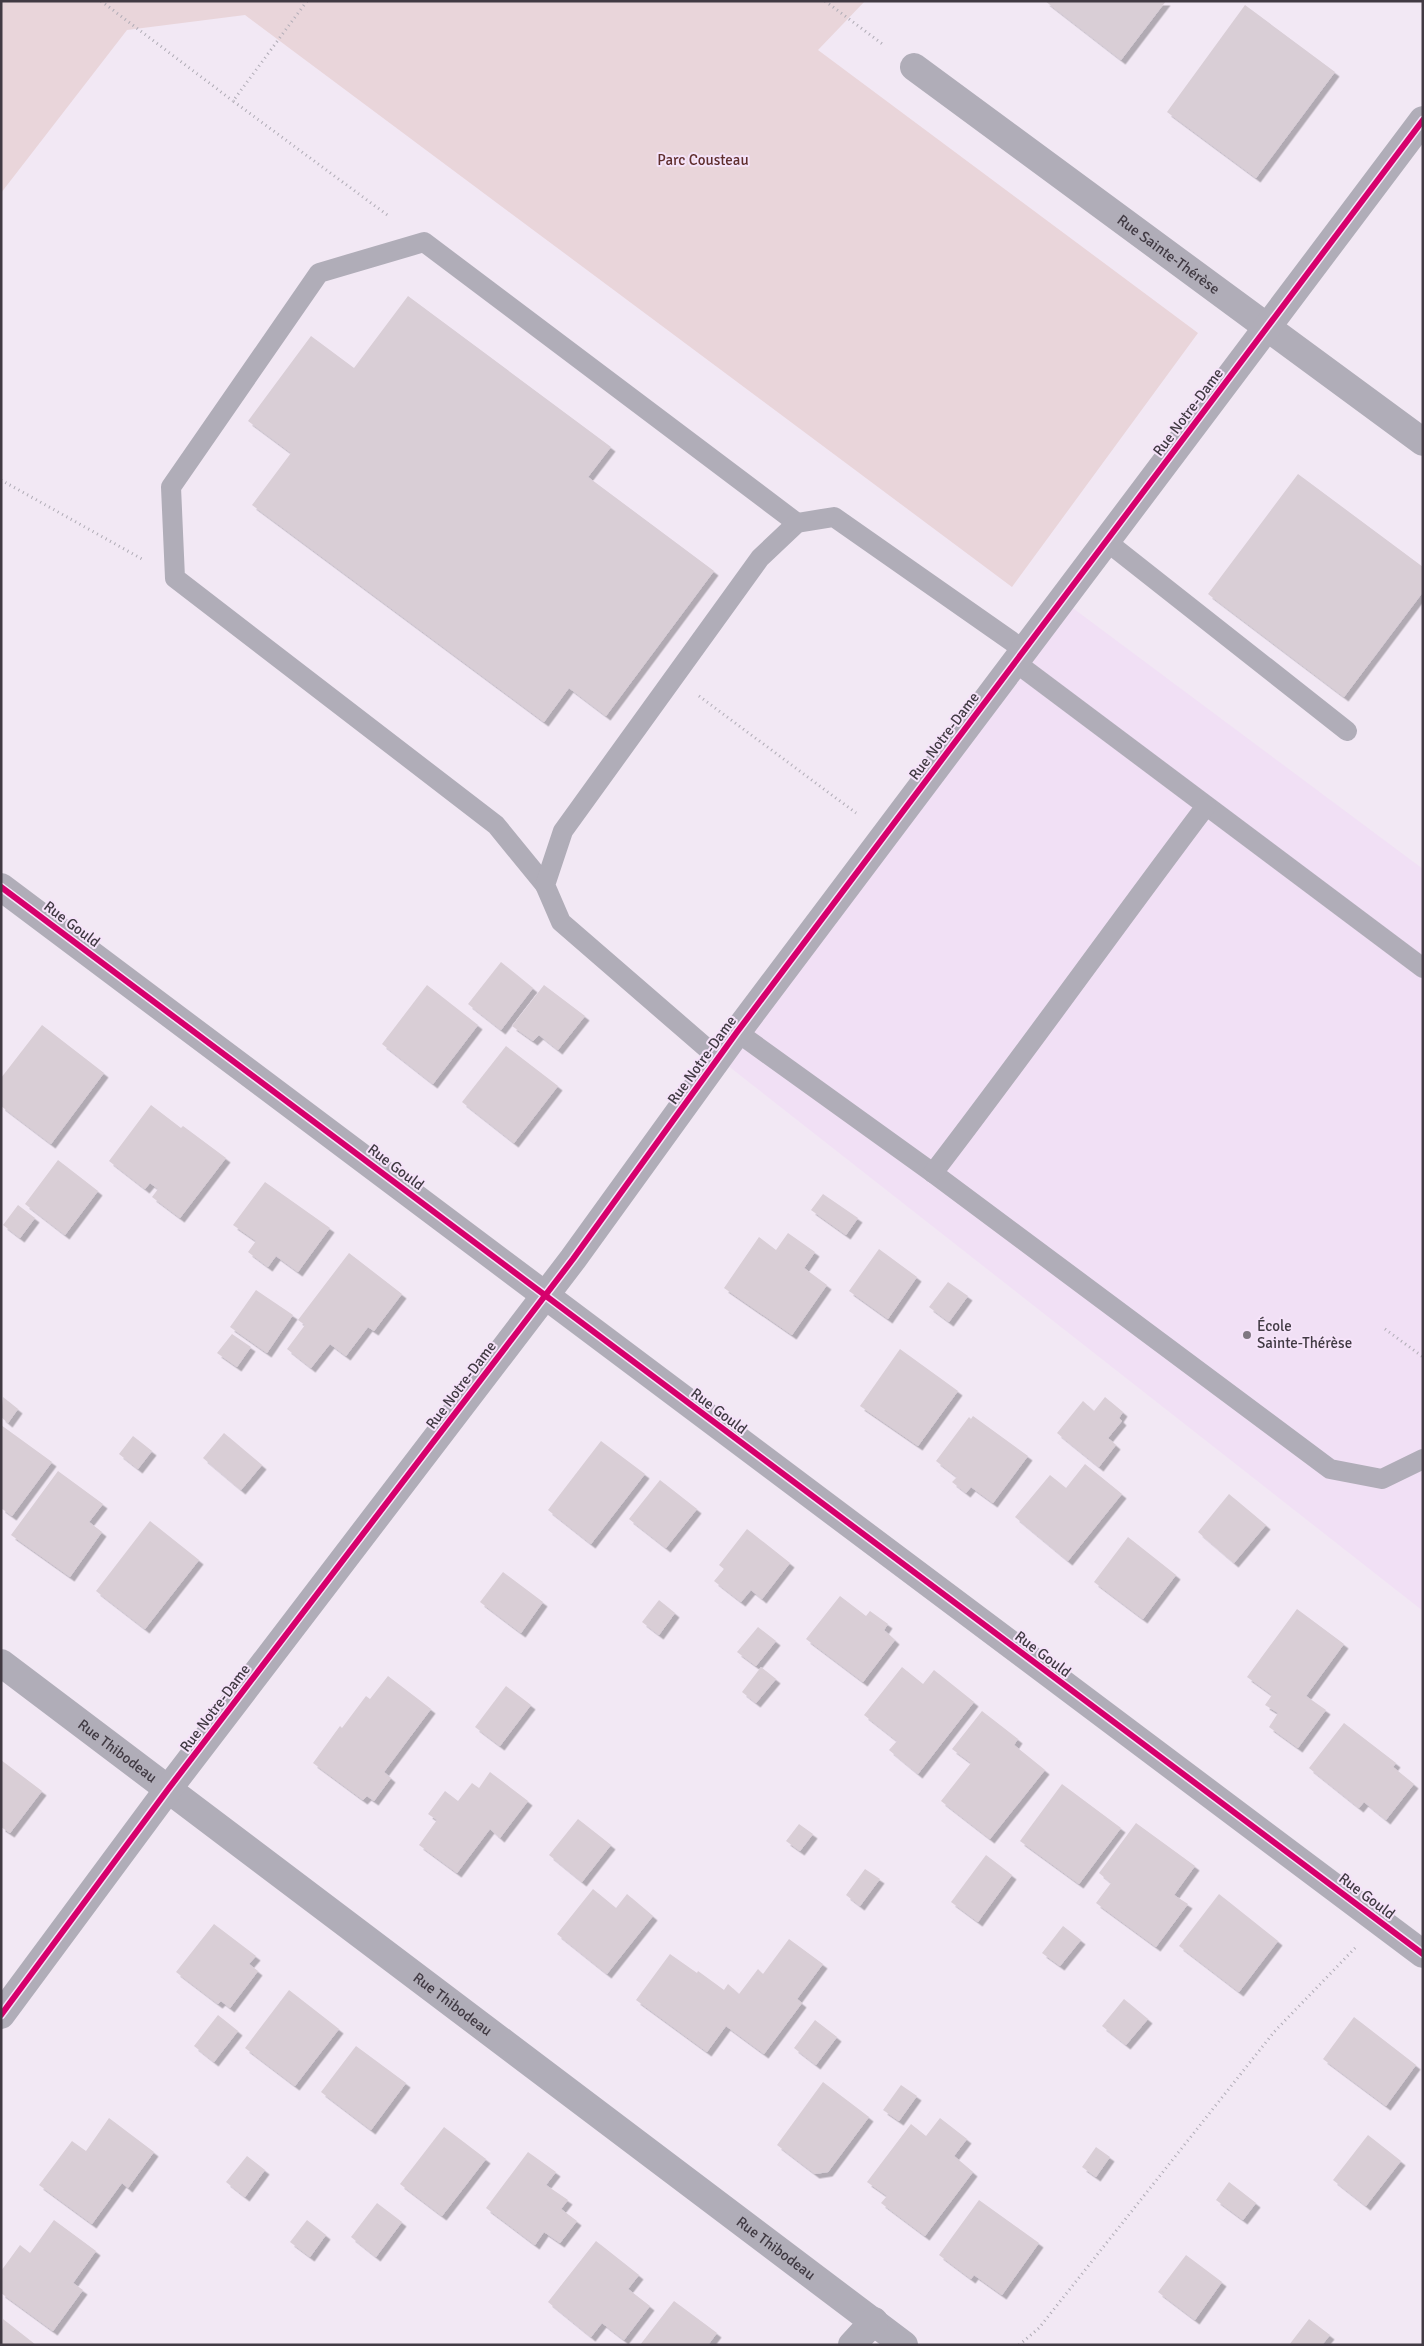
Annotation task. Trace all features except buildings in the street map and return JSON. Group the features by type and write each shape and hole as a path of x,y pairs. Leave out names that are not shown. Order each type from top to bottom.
{"street":[{"name":"Rue Sainte-Thérèse","path":"914,67 1423,442"},
{"name":"Rue Notre-Dame","path":"1,2015 4,2008 170,1788 545,1296 737,1032 1423,120"},
{"name":"Rue Gould","path":"1,887 1423,1954"},
{"name":"Rue Thibodeau","path":"1,1663 170,1788 904,2345"},
{"path":"852,2345 874,2321"}],"lane":[{"path":"718,1058 561,922 545,885 496,825 175,578 171,487 320,273 424,242 798,523"},
{"path":"545,885 563,831 760,558 798,523 834,517 1020,656 1206,806 1423,968"},
{"path":"1106,541 1347,731"},
{"path":"933,1173 1007,1078 1206,806"},
{"path":"737,1032 933,1173 1330,1469 1382,1479 1423,1459"}],"path":[{"path":"101,1 424,242"},
{"path":"233,101 307,1"},
{"path":"825,1 914,67"},
{"path":"1,480 175,578"},
{"path":"674,677 885,835"},
{"path":"1385,1329 1423,1357"},
{"path":"1019,2345 1039,2328 1274,2032 1380,1922"}],"shaded area":[{"name":"École Sainte-Thérèse","path":"1062,600 1423,869 1423,1611 718,1058"}],"green space":[{"name":"Parc Cousteau","path":"1,1 865,1 818,50 1198,333 1012,587 245,15 127,30 1,193"}],"cycle path":[{"path":"1,2015 169,1788 573,1259 737,1032 1423,120"},
{"path":"1,887 1423,1954"}],"place":[{"name":"École Sainte-Thérèse","path":"1247,1335"}]}
